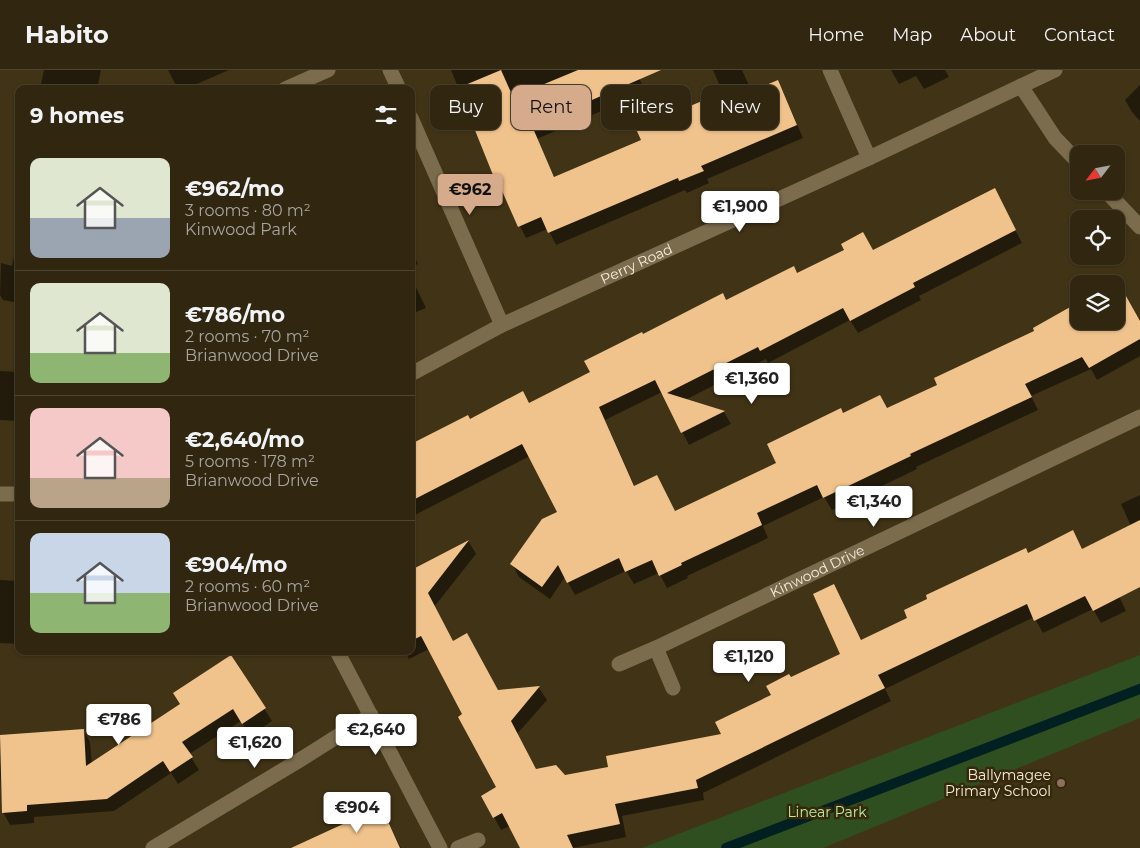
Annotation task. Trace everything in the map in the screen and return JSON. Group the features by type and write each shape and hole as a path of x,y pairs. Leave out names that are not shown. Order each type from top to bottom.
{"street":[{"path":"294,85 328,70"},
{"path":"390,70 397,85"},
{"path":"830,70 869,158"},
{"name":"Perry Road","path":"415,372 502,326 869,158 1055,70"},
{"path":"1021,86 1054,138 1070,154"},
{"path":"415,127 502,326"},
{"path":"1114,200 1140,227"},
{"name":"Kinwood Drive","path":"620,664 1140,417"},
{"path":"0,494 15,494"},
{"path":"656,648 673,688"},
{"path":"339,655 440,848"},
{"path":"153,848 371,715"},
{"path":"458,848 478,840"}],"green space":[{"name":"Linear Park","path":"1140,655 1140,718 823,848 642,848"}],"building":[{"path":"501,70 511,92 511,130 534,130 554,177 641,140 636,130 691,130 691,106 701,101 701,130 779,130 779,85 766,85 778,80 797,125 701,166 704,171 679,181 678,178 548,233 541,217 518,227 495,175 493,175 475,130 501,130 501,85 465,85"},
{"path":"578,70 661,70 626,85 601,85 601,96 591,100 591,85 542,85"},
{"path":"995,188 1016,230 913,283 915,287 850,321 843,308 760,351 758,347 667,393 725,411 681,433 655,380 599,407 634,486 657,475 675,511 776,463 767,444 841,408 843,413 880,395 887,408 937,385 934,378 1034,331 1033,328 1070,307 1070,330 1125,330 1125,294 1140,321 1140,339 1089,368 1082,357 1025,384 1032,397 910,454 911,456 823,498 817,485 757,513 762,525 681,563 682,565 659,576 652,560 625,572 619,558 567,583 558,565 542,587 510,564 542,519 557,512 522,444 415,499 415,442 468,415 470,419 523,391 529,403 590,372 584,361 642,332 643,334 723,293 726,300 794,266 797,273 844,250 841,244 863,232 873,250"},
{"path":"1140,520 1140,587 1093,611 1085,596 1034,621 1027,604 878,675 885,688 696,780 698,788 615,804 620,824 567,835 573,848 520,848 502,813 493,818 481,796 496,787 458,717 462,714 421,636 415,639 415,568 469,540 428,593 453,641 467,633 498,690 540,686 511,721 536,769 556,765 565,775 608,767 606,756 721,734 715,722 771,695 766,686 789,674 791,677 840,654 813,594 834,584 861,640 907,618 904,610 927,599 926,595 1026,548 1028,553 1073,530 1082,549"},
{"path":"231,655 266,708 242,724 233,709 182,742 193,757 170,772 163,761 107,799 27,805 27,811 2,813 0,735 84,729 86,766 180,704 173,693"},
{"path":"381,806 400,848 291,848 354,819"}],"waterway":[{"path":"726,848 1140,689"}],"place":[{"name":"Ballymagee Primary School","path":"1061,783"}]}
